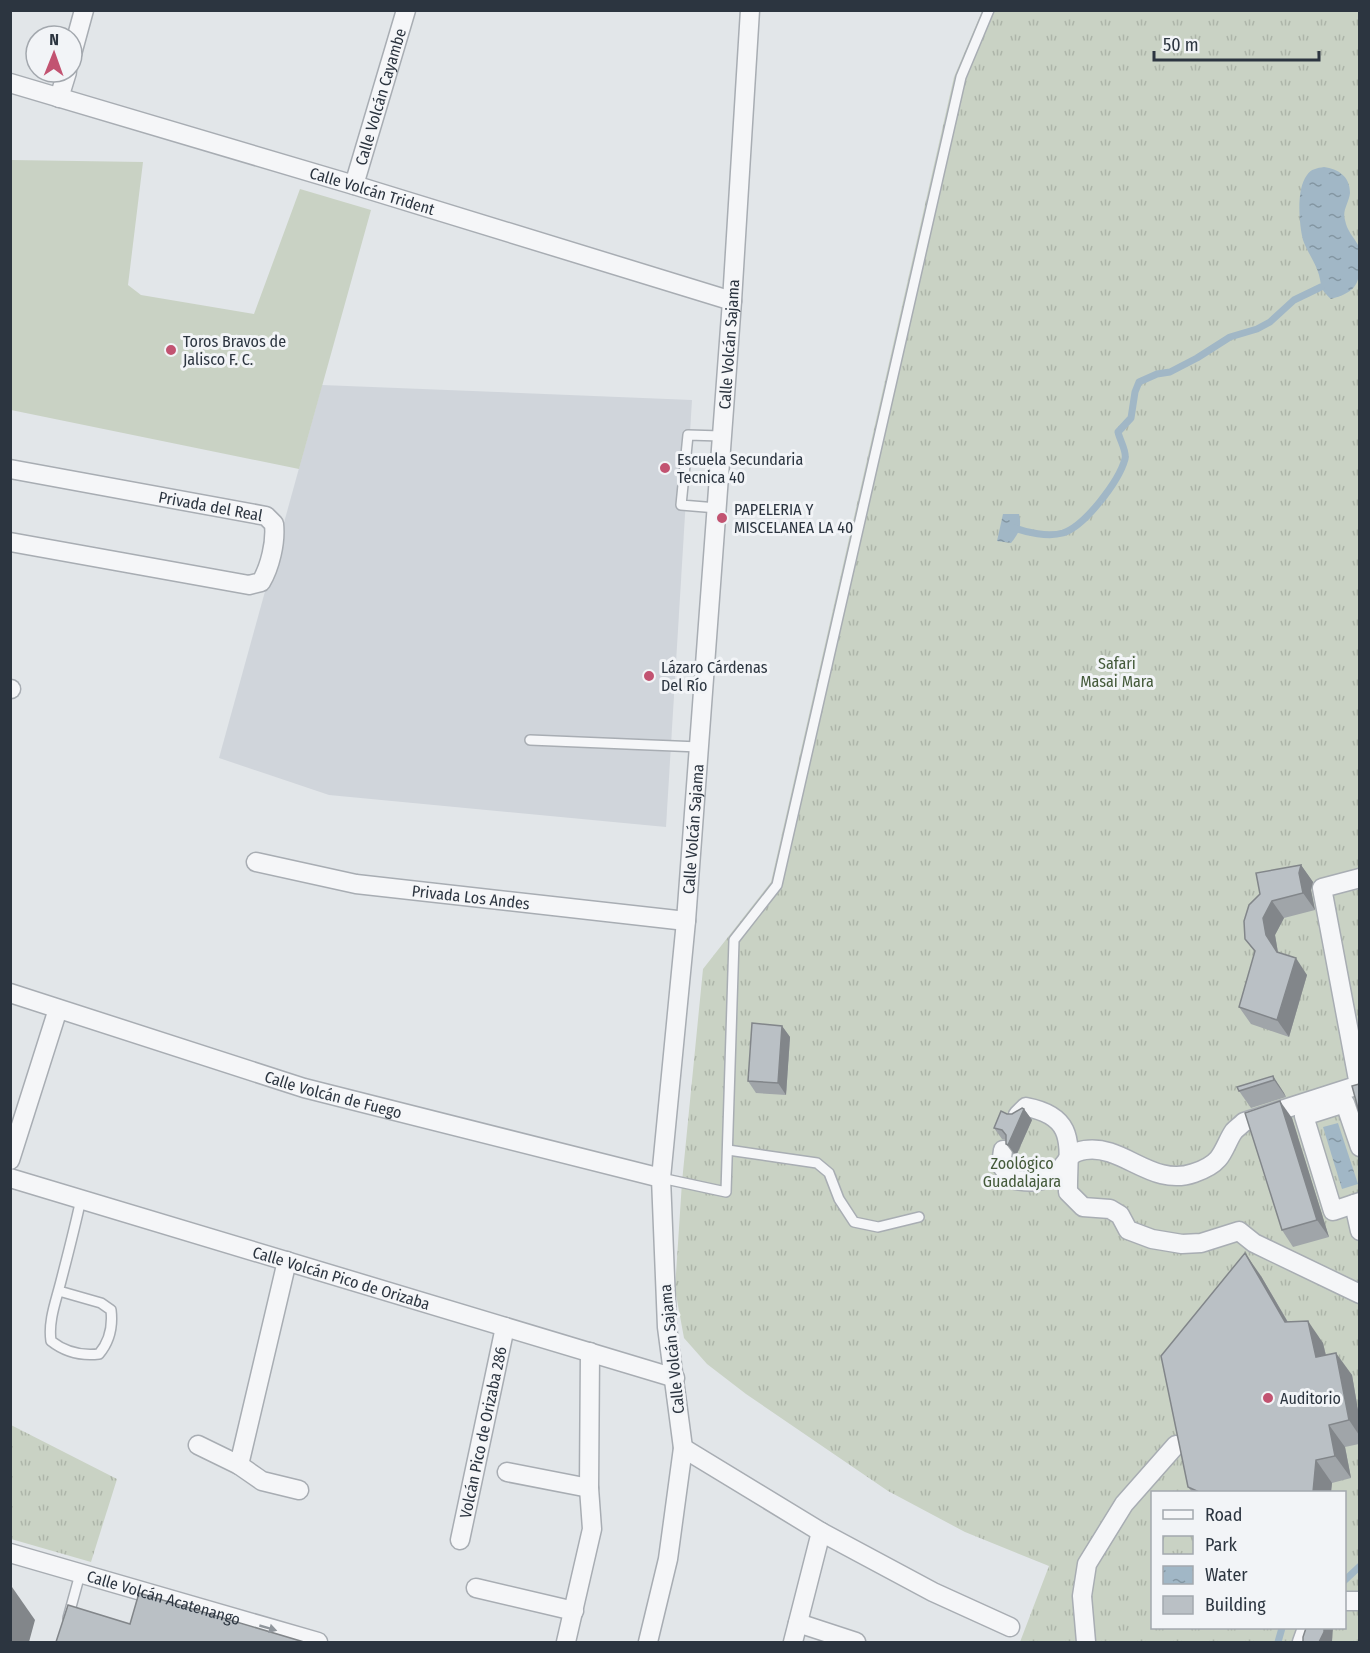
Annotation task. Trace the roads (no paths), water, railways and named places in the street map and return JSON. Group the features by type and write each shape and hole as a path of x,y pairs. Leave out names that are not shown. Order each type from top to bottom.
{"street":[{"name":"Calle Volcán Cayambe","path":"354,185 406,10"},
{"name":"Calle Volcán Sajama","path":"648,1642 668,1559 683,1448 667,1327 661,1178 686,921 732,301 750,10"},
{"name":"Calle Volcán Trident","path":"10,83 732,301"},
{"path":"59,98 63,84"},
{"name":"Privada del Real","path":"10,469 266,516 274,524 274,532 267,572 261,582 249,585 10,542"},
{"name":"Privada Los Andes","path":"256,862 356,884 686,921"},
{"path":"1359,878 1322,888 1359,1085 1323,1103 1304,1116 1334,1210 1357,1203 1359,1231"},
{"name":"Calle Volcán de Fuego","path":"10,993 304,1088 661,1178"},
{"path":"10,1160 58,1009"},
{"path":"1003,1150 1001,1165 1011,1179 1030,1184 1058,1171 1070,1154 1102,1149 1146,1169 1169,1175 1185,1176 1205,1169 1218,1159 1234,1131 1244,1122 1323,1103 1345,1103 1359,1147"},
{"path":"1018,1115 1026,1107 1044,1110 1059,1123 1067,1133 1070,1154 1068,1192 1083,1206 1110,1209 1120,1215 1128,1230 1152,1239 1182,1244 1201,1243 1239,1231 1254,1243 1359,1294"},
{"name":"Calle Volcán Pico de Orizaba","path":"10,1178 675,1378"},
{"path":"239,1465 287,1261"},
{"name":"Volcán Pico de Orizaba 286","path":"460,1540 505,1327"},
{"path":"566,1642 592,1528 589,1488 590,1352"},
{"path":"198,1444 239,1465 262,1481 299,1490"},
{"path":"1086,1642 1083,1596 1087,1564 1124,1504 1176,1445"},
{"path":"683,1448 820,1532 933,1592 1010,1627"},
{"path":"507,1472 589,1488"},
{"path":"793,1642 820,1532"},
{"name":"Calle Volcán Acatenango","path":"10,1552 318,1642"},
{"path":"476,1588 574,1611"},
{"path":"798,1623 856,1642"}],"lane":[{"path":"661,1178 726,1192 734,940 777,885 961,77 988,10"},
{"path":"717,508 681,505 688,435 721,436"},
{"path":"530,740 699,747"},
{"path":"728,1150 817,1162 829,1173 839,1199 854,1222 878,1227 919,1218"},
{"path":"59,1291 101,1303 111,1310 112,1323 107,1344 99,1354 86,1356 61,1348 51,1341 50,1329 59,1291 81,1199"},
{"path":"64,1631 80,1574"}],"water":[{"path":"1324,167 1342,174 1348,182 1350,193 1344,216 1347,227 1360,249 1360,271 1357,283 1350,291 1331,299 1322,288 1318,271 1303,240 1300,225 1300,198 1304,181 1310,171"},
{"path":"1003,514 1019,514 1019,530 1011,543 997,541"},
{"path":"1338,1123 1358,1184 1342,1189 1323,1127"}],"waterway":[{"path":"1012,527 1051,535 1072,529 1100,502 1122,468 1125,456 1118,432 1131,418 1139,382 1157,374 1170,372 1230,337 1257,329 1270,322 1294,300 1321,287"},
{"path":"1346,1579 1360,1566"},
{"path":"1278,1642 1282,1629"}],"place":[{"name":"Toros Bravos de Jalisco F. C.","path":"171,350"},
{"name":"Escuela Secundaria Tecnica 40","path":"665,468"},
{"name":"PAPELERIA Y MISCELANEA LA 40","path":"722,518"},
{"name":"Lázaro Cárdenas Del Río","path":"649,676"},
{"name":"Auditorio","path":"1268,1398"}],"park label":[{"name":"Safari Masai Mara","path":"1117,672"},
{"name":"Zoológico Guadalajara","path":"1022,1172"}]}
